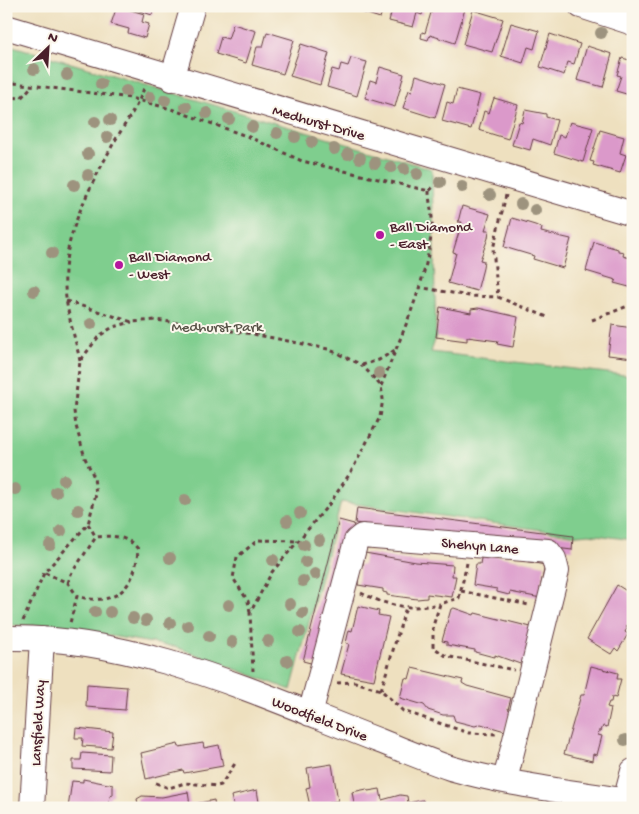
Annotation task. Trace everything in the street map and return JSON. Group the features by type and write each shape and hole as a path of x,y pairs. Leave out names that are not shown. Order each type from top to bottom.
{"street":[{"path":"172,79 193,6"},
{"path":"581,6 633,23"},
{"name":"Medhurst Drive","path":"6,27 172,79 633,214"},
{"name":"Shehyn Lane","path":"310,714 356,541 362,536 548,551 554,559 556,571 505,780"},
{"name":"Woodfield Drive","path":"14,630 42,639 108,647 211,675 450,768 505,780 629,802"},
{"name":"Lansfield Way","path":"32,808 42,639"},
{"path":"629,802 633,771"}],"path":[{"path":"6,82 130,98 171,109 249,137 302,161 429,192"},
{"path":"6,97 22,98 32,86"},
{"path":"14,630 44,573 88,524 96,494 94,477 85,458 76,426 74,411 80,361 66,301 64,265 69,241 103,164 139,101"},
{"path":"429,192 459,162"},
{"path":"498,297 493,249 510,178"},
{"path":"250,613 272,572 330,503 360,457 383,410 381,386 418,287 430,246 432,223 429,192"},
{"path":"418,287 469,296 498,297 548,317"},
{"path":"66,301 132,322"},
{"path":"592,320 628,306 633,308"},
{"path":"80,361 99,336 113,327 132,322 156,320 328,349 362,365 381,386"},
{"path":"362,365 379,360 395,350"},
{"path":"88,524 96,537"},
{"path":"44,573 68,584 77,596 89,600 116,594 126,588 134,576 138,549 132,542 107,535 96,537 71,574 68,584"},
{"path":"248,690 253,674 250,613 248,600 234,578 237,557 258,540 297,541"},
{"path":"344,586 393,607 421,608 459,598 466,572 468,544"},
{"path":"461,591 516,604 548,607"},
{"path":"70,626 77,596"},
{"path":"440,604 433,626 433,647 446,656 531,673"},
{"path":"381,690 406,607"},
{"path":"319,685 354,682 381,690 403,711 429,720 469,733 516,735"},
{"path":"156,783 169,788 185,783 217,786 221,784 236,762"}],"green space":[{"name":"Medhurst Park","path":"6,44 432,169 436,337 431,352 633,376 633,540 589,534 578,535 341,502 291,690 176,647 51,626 6,625"}],"building":[{"path":"117,6 144,14 142,22 149,24 145,38 128,33 129,29 111,24"},
{"path":"124,6 154,6 152,15"},
{"path":"356,6 384,6 380,18 355,10"},
{"path":"393,6 424,6 422,15 417,13 413,27 389,21"},
{"path":"433,6 456,6 465,9 455,43 430,35 428,40 421,38 422,32 425,33"},
{"path":"473,10 503,19 492,52 463,44"},
{"path":"511,23 539,31 534,49 528,47 523,63 501,56"},
{"path":"233,24 256,31 246,63 216,54 221,37 228,39"},
{"path":"267,32 294,40 283,74 252,65 257,47 263,47"},
{"path":"550,34 580,44 574,64 568,62 564,75 540,67"},
{"path":"301,44 329,53 320,85 290,76"},
{"path":"587,46 612,54 603,87 577,80"},
{"path":"351,58 367,62 357,96 327,87 332,69 339,71 341,64 348,66"},
{"path":"622,58 633,61 633,96 616,91 621,76 617,75"},
{"path":"380,67 404,74 395,107 365,98 370,80 376,82"},
{"path":"416,75 445,84 435,118 403,108 409,90 412,91"},
{"path":"457,89 480,95 471,129 442,121 447,102 453,104"},
{"path":"494,98 518,105 508,139 479,130 484,111 489,113"},
{"path":"525,110 546,114 546,117 557,120 550,145 533,139 530,150 512,145 519,122 522,123"},
{"path":"570,122 593,128 583,162 554,153 559,135 565,137"},
{"path":"600,130 624,137 620,153 626,155 620,173 593,165 594,162 590,161"},
{"path":"462,206 490,214 485,230 489,230 488,238 480,260 484,261 477,291 448,283 456,253 453,252 462,222 458,222"},
{"path":"512,218 542,228 541,232 571,239 563,268 533,259 534,256 504,247"},
{"path":"594,242 618,249 618,251 624,252 623,256 633,259 633,288 614,283 616,280 586,271"},
{"path":"440,307 471,313 471,309 478,308 518,317 513,347 497,344 498,341 467,337 467,341 436,337"},
{"path":"612,325 633,328 633,358 608,355"},
{"path":"357,508 573,536 572,550 355,523"},
{"path":"339,520 354,524 318,665 303,661"},
{"path":"365,553 416,562 453,565 452,576 456,576 452,597 427,594 427,598 417,599 387,595 387,593 383,592 383,589 358,585 360,564 363,565"},
{"path":"482,553 545,565 541,584 544,584 541,598 510,592 509,595 497,592 497,589 473,585 476,564 480,564"},
{"path":"617,585 633,595 633,621 626,626 628,627 625,632 628,634 618,651 615,648 611,654 587,639"},
{"path":"358,606 379,611 378,615 389,617 374,680 341,674 349,644 346,643 349,630 352,631"},
{"path":"454,608 474,615 475,613 535,628 523,665 495,655 495,657 475,652 475,650 447,645 447,642 442,641 451,609"},
{"path":"591,666 618,673 617,679 621,679 616,698 612,697 607,707 611,708 607,727 603,726 601,731 599,731 598,735 602,736 597,755 593,754 592,761 564,754 581,695 584,695"},
{"path":"412,668 463,680 462,683 467,686 511,698 508,709 511,710 505,731 481,724 475,726 455,721 453,715 443,715 428,710 424,705 400,698 405,678 409,679"},
{"path":"87,684 127,687 125,710 86,707"},
{"path":"76,728 113,732 111,748 82,746 83,738 75,738"},
{"path":"203,743 204,748 219,745 223,766 184,773 183,770 146,779 141,753 178,744 179,747"},
{"path":"82,753 111,755 110,771 73,769 73,760 81,760"},
{"path":"332,764 338,801 330,802 331,808 305,808 310,806 306,788 310,787 307,768"},
{"path":"83,779 113,785 113,795 110,796 108,808 68,808 72,781 83,782"},
{"path":"367,789 368,791 380,789 382,800 400,795 407,796 408,803 423,800 424,808 355,808 352,792"},
{"path":"257,790 260,808 234,808 231,796"},
{"path":"188,792 190,805 214,800 215,808 139,808 137,799 142,796 162,797"}],"place":[{"name":"Ball Diamond - East","path":"380,235"},
{"name":"Ball Diamond - West","path":"119,265"}]}
